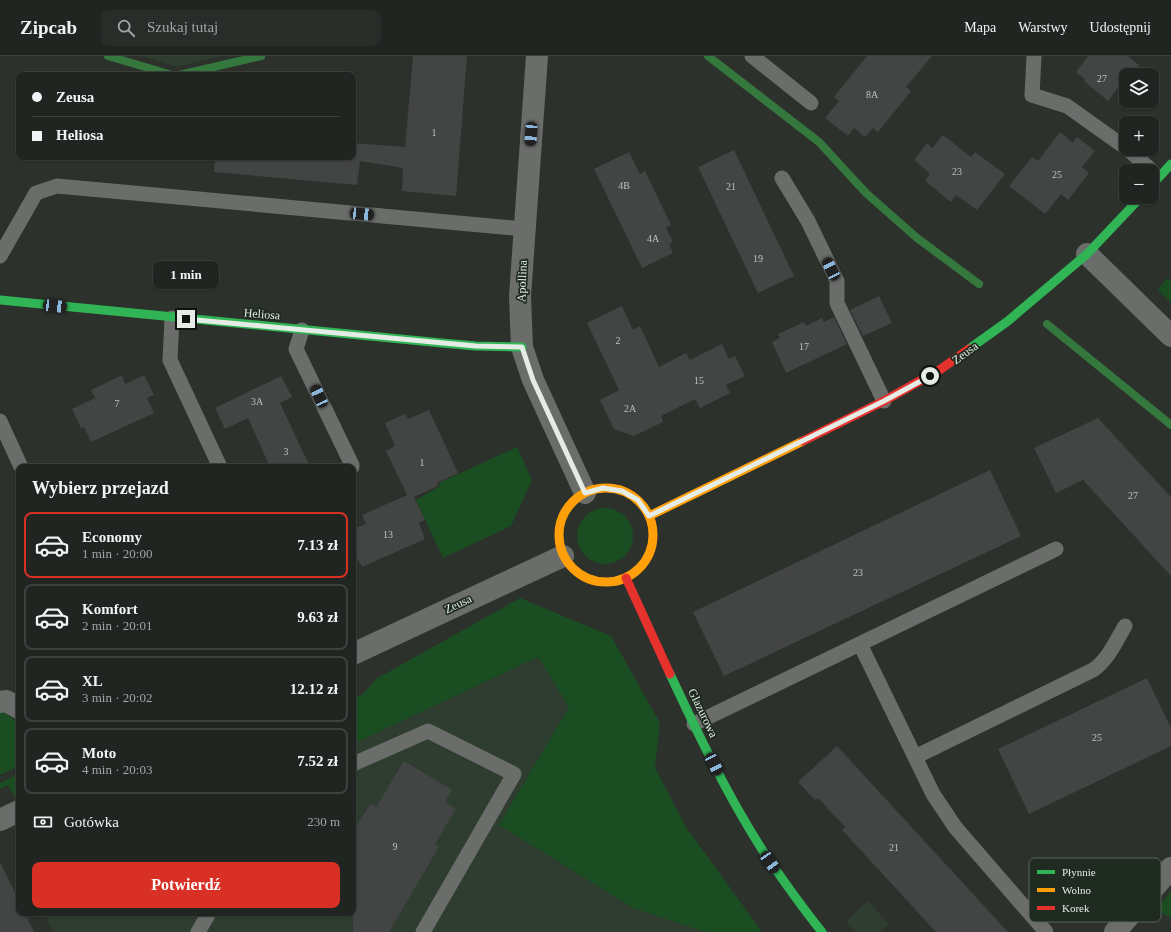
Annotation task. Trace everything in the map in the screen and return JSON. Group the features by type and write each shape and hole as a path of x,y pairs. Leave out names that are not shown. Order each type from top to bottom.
{"street":[{"name":"Apollina","path":"537,56 520,296 522,347 533,380 585,493"},
{"path":"1159,172 1171,164"},
{"name":"Zeusa","path":"649,516 884,401 941,369 1008,321 1048,288 1087,254 1134,204"},
{"path":"1087,254 1171,336"},
{"name":"Heliosa","path":"0,300 172,318 476,346 522,347"},
{"path":"603,488 622,491 638,500 649,516 653,533 651,551 641,567 626,578 609,583 590,580 574,571 563,556 558,538 561,520 570,504 585,493 603,488"},
{"name":"Zeusa","path":"356,653 563,556"},
{"name":"Glazurowa","path":"626,578 694,724 728,790 770,862 805,912 822,932"},
{"path":"0,702 6,701 16,706"},
{"path":"0,820 16,812"},
{"path":"1161,879 1171,868"},
{"path":"1115,932 1124,922"}],"lane":[{"path":"752,56 811,103"},
{"path":"1034,56 1032,95 1067,106 1119,142"},
{"path":"1135,156 1142,164"},
{"path":"782,178 808,221 837,281 837,303 884,401"},
{"path":"0,256 36,193 57,186 524,229"},
{"path":"172,318 170,360 219,464"},
{"path":"302,330 296,348 352,464"},
{"path":"0,421 20,464"},
{"path":"694,724 1056,549"},
{"path":"916,757 1093,670 1111,650 1125,626"},
{"path":"860,644 934,794 955,827 1029,912"},
{"path":"356,763 428,731 514,774 423,932"},
{"path":"198,932 207,916"},
{"path":"1037,922 1046,932"}],"shaded area":[{"path":"142,56 222,56 177,67"},
{"path":"538,657 569,707 499,825 633,908 705,932 53,932 45,916 356,916 356,743"},
{"path":"868,901 889,924 880,932 855,932 846,922"}],"green space":[{"path":"1167,278 1171,282 1171,303 1158,290"},
{"path":"517,447 532,480 511,526 443,558 416,500 440,486 439,483"},
{"path":"605,508 616,510 625,516 631,525 633,536 631,547 625,556 616,562 605,564 594,562 585,556 579,547 577,536 579,525 585,516 594,510"},
{"path":"520,598 611,636 660,723 655,768 686,827 762,932 705,932 633,908 499,825 569,707 538,657 356,743 356,698 363,694 376,679"},
{"path":"0,712 9,715 16,722 16,767 0,775"},
{"path":"16,775 16,798 8,785 0,789 0,783"},
{"path":"1171,891 1171,918 1161,912 1161,905"}],"building":[{"path":"413,56 467,56 456,196 402,191 403,168 360,161 357,185 214,172 215,160 356,160 356,143 405,147"},
{"path":"867,56 932,56 906,87 911,91 878,132 873,128 865,137 854,128 848,136 825,118 839,101 834,97"},
{"path":"1088,56 1128,56 1139,65 1137,68 1119,68 1119,87 1108,101 1084,81 1085,79 1076,72"},
{"path":"1060,132 1073,143 1077,137 1095,151 1082,167 1089,173 1068,200 1061,194 1045,214 1009,186 1032,157 1038,161"},
{"path":"943,135 971,157 975,152 1005,174 977,210 956,195 951,202 925,181 930,174 914,160 927,143 932,148"},
{"path":"734,150 794,276 758,293 698,167"},
{"path":"629,152 640,174 645,171 671,225 666,228 673,242 669,244 673,253 642,268 594,169"},
{"path":"879,296 892,323 863,336 850,310"},
{"path":"622,306 633,330 640,326 659,367 686,353 690,360 722,344 729,359 735,356 745,376 726,385 730,393 700,408 695,399 661,416 663,422 634,436 614,429 600,400 619,390 587,323"},
{"path":"834,317 847,344 786,373 772,342 780,338 778,334 804,322 806,326 822,318 824,322"},
{"path":"122,375 125,384 144,375 154,395 147,398 154,413 91,442 84,427 81,428 72,409 95,398 91,390"},
{"path":"281,376 292,397 280,403 309,464 269,464 248,418 225,429 215,408"},
{"path":"429,410 458,473 437,483 438,486 414,497 425,520 419,523 425,539 362,567 356,556 356,528 366,524 362,515 407,495 386,451 395,446 385,423 405,414 408,419"},
{"path":"1098,418 1171,497 1171,576 1083,480 1056,493 1034,448"},
{"path":"990,470 1021,536 724,676 693,612"},
{"path":"1147,678 1171,728 1171,746 1029,814 998,749"},
{"path":"837,746 1008,932 936,932 842,830 845,827 818,798 815,800 798,782"},
{"path":"404,761 452,790 445,802 456,809 435,844 439,847 389,932 353,932 353,916 356,916 356,827 370,804 376,807"},
{"path":"0,862 16,895 16,916 26,916 34,932 0,932"}],"waterway":[{"path":"108,56 162,72"},
{"path":"192,72 261,56"},
{"path":"708,56 819,142 866,193 917,238 979,284"},
{"path":"1047,324 1171,425"}],"traffic: fast":[{"path":"1159,177 1171,164"},
{"path":"969,349 1008,321 1087,254 1134,204"},
{"path":"0,300 442,343 476,346 522,347"},
{"path":"670,674 691,719 737,808 784,882 822,932"}],"traffic: slow":[{"path":"649,516 803,441"},
{"path":"606,488 624,492 639,502 649,517 653,535 649,553 639,568 624,578 606,582 588,578 573,568 563,553 559,535 563,517 573,502 588,492 606,488"}],"traffic: jam":[{"path":"803,441 884,401 941,369 969,349"},
{"path":"626,578 670,674"}],"route":[{"path":"186,319 476,346 522,347 533,380 585,493 603,488 622,491 638,500 649,516 884,401 930,376"}]}
